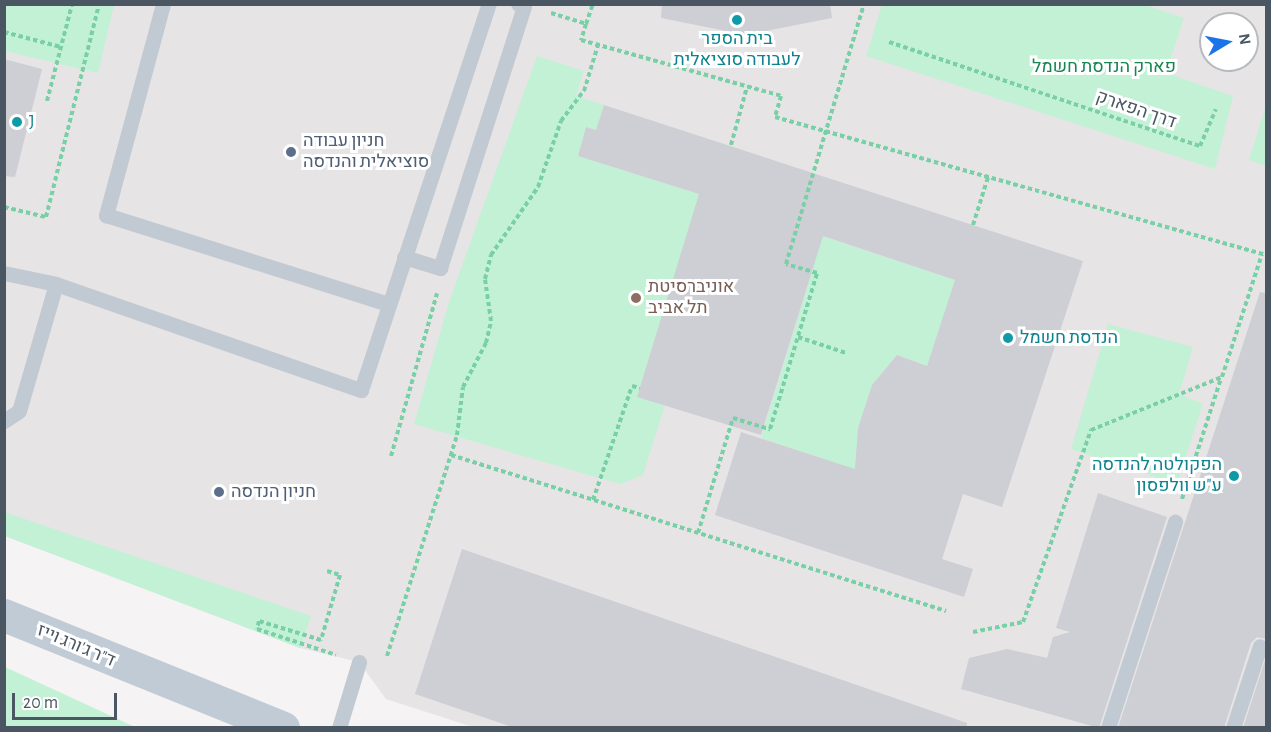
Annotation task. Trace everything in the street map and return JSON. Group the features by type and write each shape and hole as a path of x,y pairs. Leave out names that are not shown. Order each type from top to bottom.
{"street":[{"name":"ד\"ר ג'ורג וייז","path":"4,615 283,728"}],"lane":[{"path":"163,4 106,215 388,304"},
{"path":"4,273 56,284 361,390 489,4"},
{"path":"404,256 440,268 524,6 518,4"},
{"path":"4,421 19,411 56,284"},
{"path":"1108,728 1174,522"},
{"path":"1233,728 1260,646"},
{"path":"339,728 359,662"}],"path":[{"path":"47,101 72,4"},
{"path":"4,207 46,217 99,4"},
{"path":"593,4 581,40 781,96 775,117 1264,254 1174,522"},
{"path":"698,533 733,418 770,429 817,273 786,264 864,4"},
{"path":"551,13 586,24"},
{"path":"4,32 61,47"},
{"name":"דרך הפארק","path":"889,42 1200,146 1216,110"},
{"path":"387,656 451,455 463,387 491,321 485,279 491,255 500,236 538,187 561,121 584,91 598,45"},
{"path":"731,145 747,87"},
{"path":"974,225 988,177"},
{"path":"391,456 434,315 440,268"},
{"path":"798,337 846,353"},
{"path":"973,632 1023,622 1091,430 1222,377"},
{"path":"593,500 632,386 640,388"},
{"path":"451,455 946,611"},
{"path":"327,571 340,575 321,640 259,621 257,629 359,662"}],"shaded area":[{"name":"אוניברסיטת תל אביב","path":"4,5 1266,5 1266,727 473,727 386,699 359,662 300,648 5,536"}],"green space":[{"path":"5,4 114,5 98,73 5,51"},
{"name":"פארק הנדסת חשמל","path":"1142,4 1184,18 1166,73 1233,96 1215,169 866,56 882,5"},
{"path":"537,56 584,71 576,96 604,105 596,130 586,127 578,156 699,194 665,405 643,475 620,484 414,424 449,302"},
{"path":"1266,105 1266,166 1249,160"},
{"path":"816,234 955,280 936,369 897,355 872,385 858,428 857,470 761,438 810,278"},
{"path":"1108,324 1193,347 1179,394 1203,404 1177,484 1071,449"},
{"path":"4,512 311,616 300,648 5,536"},
{"path":"5,667 135,727 5,727"}],"building":[{"name":"בית הספר לעבודה סוציאלית","path":"662,4 830,4 832,18 746,35 661,18"},
{"name":"J","path":"4,59 42,69 15,177 4,176"},
{"path":"604,105 1083,261 1002,507 963,494 942,559 973,569 964,597 715,515 741,432 855,469 858,428 872,385 897,355 927,366 955,280 823,236 761,435 637,397 699,194 578,156 586,127 596,130"},
{"name":"הפקולטה להנדסה ע\"ש וולפסון","path":"1260,292 1266,293 1266,639 1257,637 1251,643 1224,728 1118,728"},
{"path":"1098,493 1167,517 1099,728 961,689 969,658 1007,649 1047,658 1053,637 1070,632 1056,628"},
{"path":"462,549 967,723 967,728 515,728 415,694"},
{"path":"1266,657 1266,728 1243,728"}],"place":[{"name":"בית הספר לעבודה סוציאלית","path":"737,20"},
{"name":"J","path":"17,122"},
{"name":"חניון עבודה סוציאלית והנדסה","path":"291,152"},
{"name":"אוניברסיטת תל אביב","path":"636,298"},
{"name":"הנדסת חשמל","path":"1008,338"},
{"name":"הפקולטה להנדסה ע\"ש וולפסון","path":"1234,476"},
{"name":"חניון הנדסה","path":"219,492"}]}
